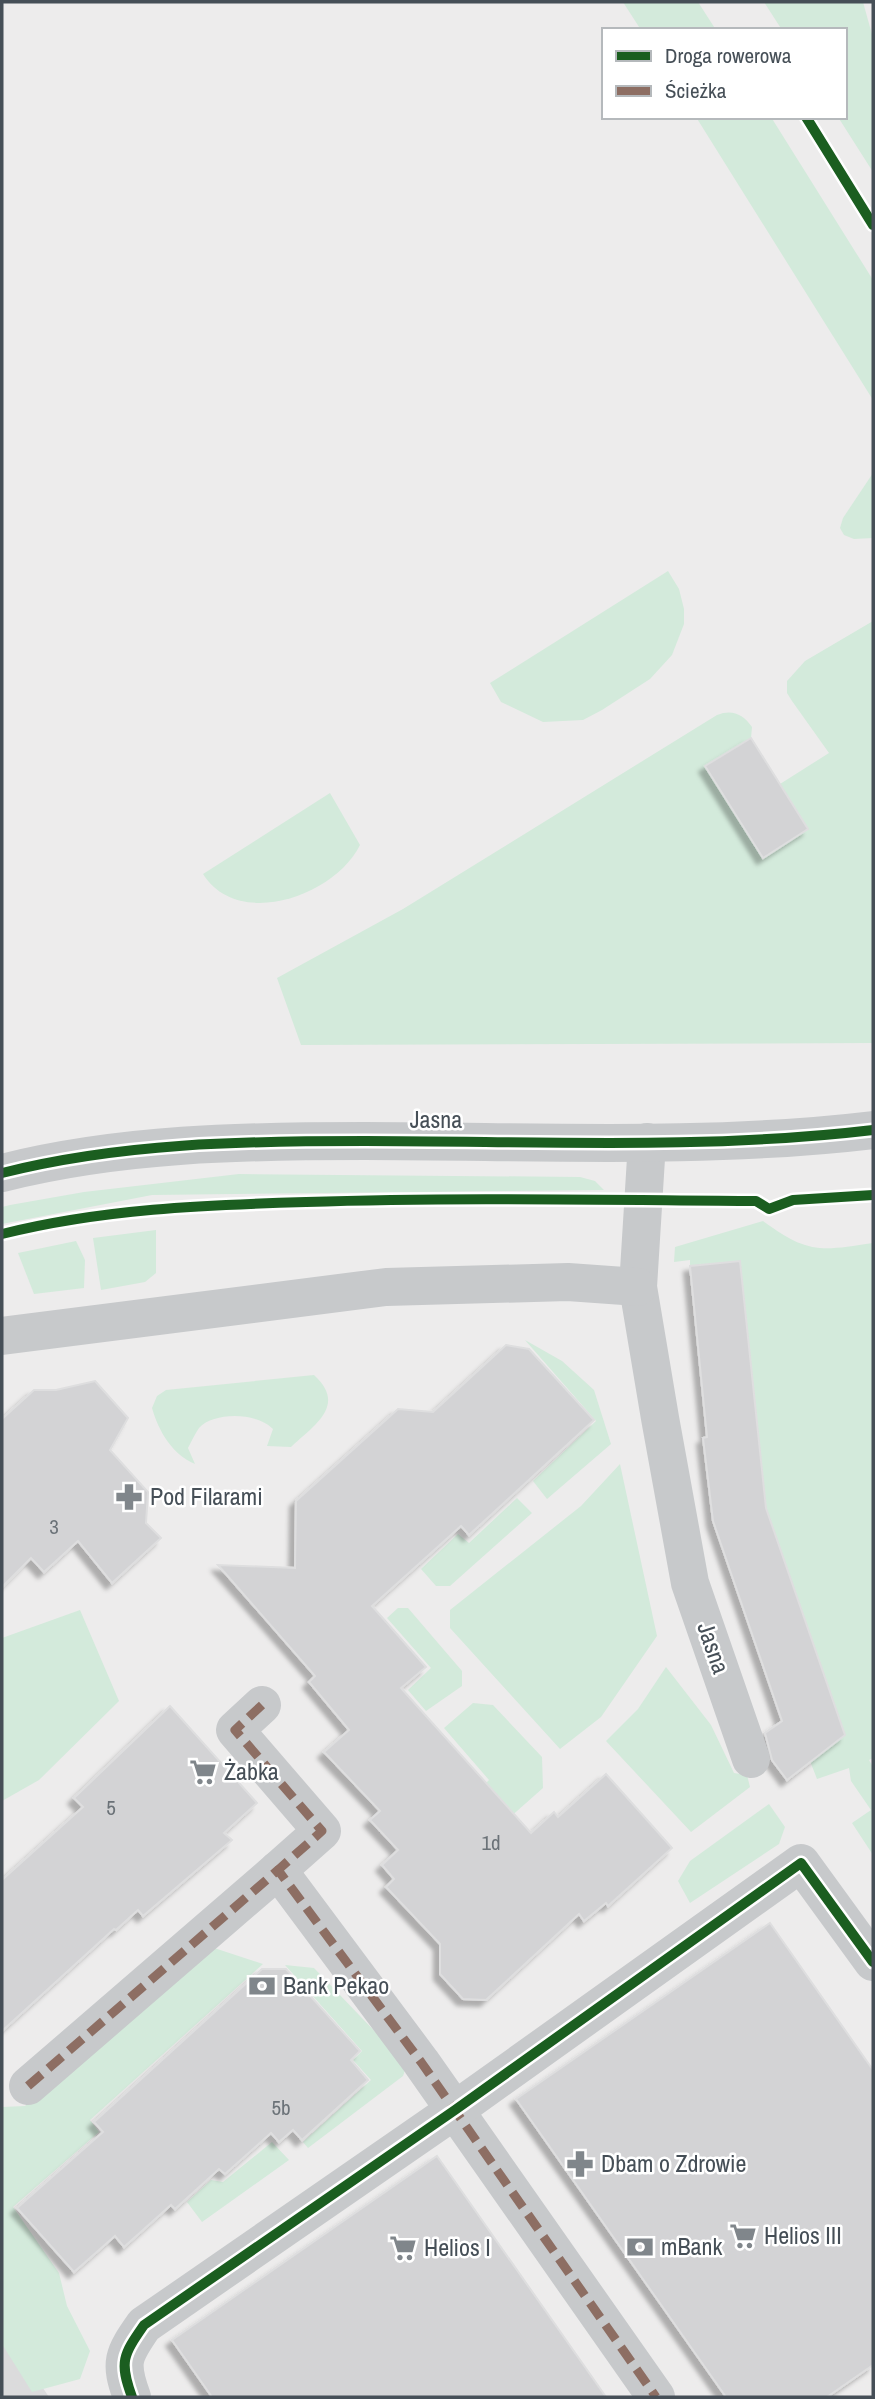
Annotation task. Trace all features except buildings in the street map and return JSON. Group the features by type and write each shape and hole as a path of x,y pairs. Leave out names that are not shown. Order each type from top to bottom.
{"street":[{"name":"Jasna","path":"2,1173 57,1159 177,1144 290,1141 750,1140 873,1130"},
{"name":"Jasna","path":"647,1142 639,1287 690,1583 751,1759"},
{"path":"2,1336 386,1287 568,1282 639,1287"},
{"path":"27,2085 322,1831 235,1730 262,1705"},
{"path":"132,2397 122,2371 126,2350 144,2325 455,2110 802,1863 873,1962"},
{"path":"278,1870 455,2110 656,2397"}],"shaded area":[{"path":"2,2328 49,2397 2,2397"}],"green space":[{"path":"623,2 698,2 715,28 640,28"},
{"path":"764,2 863,2 873,38 873,172 839,119 847,119 847,28 781,28"},
{"path":"697,119 772,119 873,280 873,400"},
{"path":"873,473 873,538 854,539 844,535 840,528 843,518"},
{"path":"668,571 679,589 684,609 684,624 672,655 650,679 583,720 543,722 501,702 490,683"},
{"path":"873,621 873,1043 301,1045 277,978 403,909 717,715 737,714 752,727 751,738 706,766 762,857 808,829 780,784 829,753 787,693 787,681 805,661"},
{"path":"330,793 360,845 348,863 330,879 285,900 261,903 239,900 219,891 203,874"},
{"path":"239,1174 580,1177 595,1181 604,1190 152,1195 2,1224 2,1207 10,1205 84,1192"},
{"path":"763,1221 804,1245 840,1248 873,1243 873,1758 869,1760 873,1767 873,1855 852,1823 871,1810 851,1781 849,1768 817,1779 810,1761 766,1509 740,1262 690,1266 690,1260 674,1262 675,1247"},
{"path":"156,1230 156,1273 145,1282 101,1290 93,1238"},
{"path":"76,1241 85,1260 84,1288 34,1294 18,1253"},
{"path":"525,1340 562,1361 594,1390 611,1444 547,1499 533,1481 596,1421"},
{"path":"314,1375 328,1396 328,1405 318,1422 291,1447 267,1446 273,1429 266,1424 247,1417 225,1417 199,1428 188,1448 195,1464 173,1448 158,1425 152,1408 157,1396 166,1390"},
{"path":"620,1464 657,1636 601,1717 560,1749 450,1628 450,1610 581,1506"},
{"path":"517,1498 532,1513 450,1586 436,1586 421,1569 458,1534 469,1543"},
{"path":"398,1608 408,1608 462,1671 462,1686 426,1711 408,1690 431,1668 387,1618"},
{"path":"80,1610 119,1701 39,1780 2,1801 2,1638"},
{"path":"666,1667 711,1725 734,1773 747,1775 750,1787 691,1832 606,1741 638,1709"},
{"path":"473,1703 493,1705 542,1757 543,1788 492,1833 466,1803 489,1780 444,1728"},
{"path":"769,1804 785,1827 779,1844 690,1903 678,1881 690,1861"},
{"path":"205,1945 263,1964 90,2120 99,2132 13,2207 59,2273 67,2306 90,2351 80,2379 32,2392 2,2344 2,2107 25,2106"},
{"path":"285,1965 314,1968 407,2065 403,2076 308,2148 303,2142 371,2080 353,2060 362,2051"},
{"path":"272,2142 289,2160 202,2222 187,2202 211,2180 223,2182"}],"marked path":[{"path":"262,1705 235,1730 322,1831 278,1870"},
{"path":"28,2086 278,1870 421,2062 656,2397"}],"cycle path":[{"path":"807,119 873,225"},
{"path":"2,1173 92,1155 228,1143 683,1142 873,1130"},
{"path":"2,1234 115,1214 229,1205 418,1200 756,1201 769,1209 793,1200 873,1195"},
{"path":"132,2397 125,2375 125,2359 144,2325 455,2110 801,1863 873,1962"}],"place":[{"name":"Pod Filarami","path":"129,1497"},
{"name":"Żabka","path":"203,1772"},
{"name":"Bank Pekao","path":"262,1986"},
{"name":"Dbam o Zdrowie","path":"580,2164"},
{"name":"Helios III","path":"743,2236"},
{"name":"mBank","path":"640,2247"},
{"name":"Helios I","path":"403,2248"}]}
